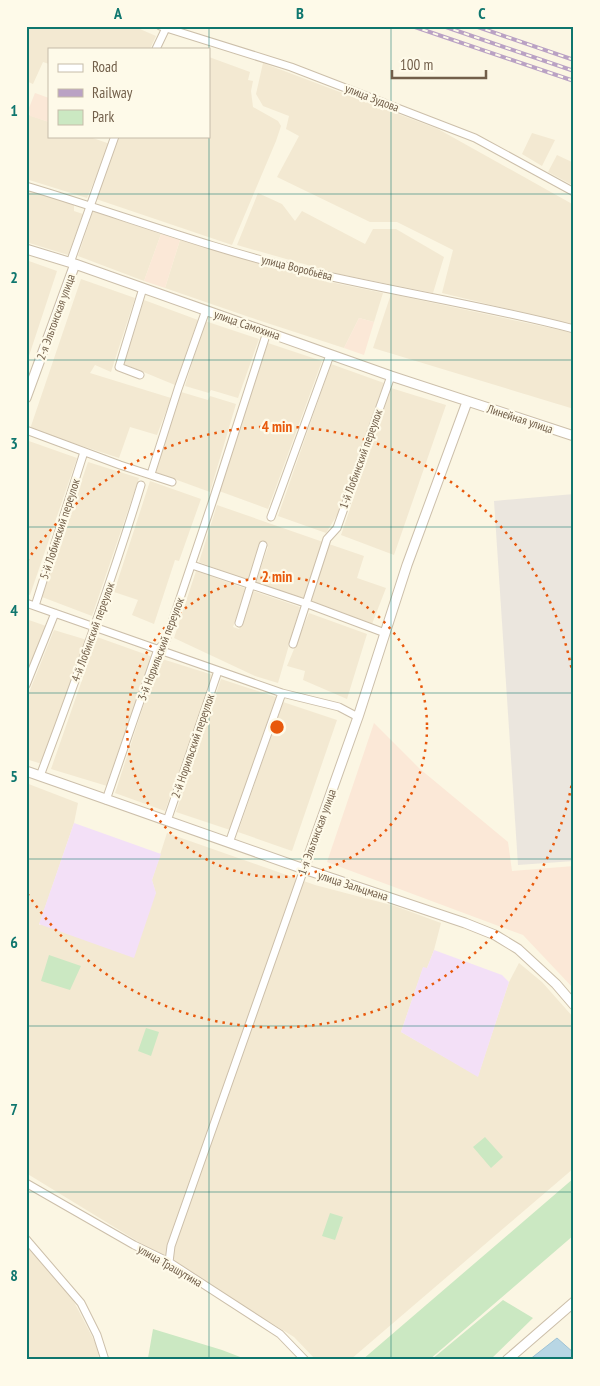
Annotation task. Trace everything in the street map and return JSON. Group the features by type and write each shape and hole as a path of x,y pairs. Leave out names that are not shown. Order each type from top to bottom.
{"street":[{"path":"156,48 163,27"},
{"name":"улица Зудова","path":"163,27 291,67 474,138 574,192"},
{"path":"73,264 90,205 114,138"},
{"name":"улица Воробьёва","path":"26,186 90,205 197,242 295,269 454,301 574,329"},
{"name":"улица Самохина","path":"26,249 143,288 467,402"},
{"name":"2-я Эльтонская улица","path":"26,398 73,264"},
{"path":"140,375 119,367 143,288"},
{"path":"151,474 206,310"},
{"name":"3-й Норильский переулок","path":"106,800 158,649 166,643 267,332"},
{"path":"271,517 330,355"},
{"name":"1-й Лобинский переулок","path":"293,644 327,539 337,528 391,376"},
{"name":"Линейная улица","path":"467,402 574,436"},
{"name":"1-я Эльтонская улица","path":"169,1262 172,1244 358,717 407,565 467,402"},
{"path":"26,430 172,482"},
{"name":"5-й Лобинский переулок","path":"35,606 84,452"},
{"name":"4-й Лобинский переулок","path":"40,776 95,627 141,485"},
{"path":"239,623 263,545"},
{"path":"192,564 386,633"},
{"path":"26,602 282,693 339,707 358,717"},
{"path":"26,686 54,612"},
{"name":"2-й Норильский переулок","path":"167,821 218,671"},
{"path":"229,843 282,693"},
{"name":"улица Зальцмана","path":"26,771 495,935 518,949 556,984 574,1005"},
{"name":"улица Трашутина","path":"26,1183 134,1245 169,1262 280,1334 305,1360"},
{"path":"26,1239 81,1303 97,1335 105,1360"},
{"path":"507,1360 574,1302"}],"shaded area":[{"path":"26,26 133,26 156,36 150,48 48,48 48,64 43,62 33,84 26,81"},
{"path":"210,57 250,72 248,80 253,81 251,91 253,107 278,121 281,126 232,245 96,199 117,138 210,138"},
{"path":"263,63 438,129 574,205 574,325 442,293 453,250 397,222 370,222 277,177 299,136 286,129 289,116 263,106 256,94"},
{"path":"35,93 48,98 48,122 30,116 29,108"},
{"path":"26,114 48,122 48,138 93,138 110,144 87,198 26,179"},
{"path":"532,133 555,140 542,166 522,154"},
{"path":"557,155 574,163 574,186 548,172"},
{"path":"26,189 74,203 74,211 83,214 68,255 26,242"},
{"path":"258,193 282,204 295,221 302,211 365,244 373,229 396,229 444,257 433,293 339,274 237,245"},
{"path":"93,211 161,234 144,281 78,256"},
{"path":"161,234 180,240 165,288 144,281"},
{"path":"180,240 306,277 383,293 374,322 359,318 344,348 165,288"},
{"path":"26,260 57,271 26,365"},
{"path":"81,279 135,298 111,372 95,365 90,373 171,398 157,435 130,427 119,458 30,429"},
{"path":"391,294 574,333 574,409 373,348"},
{"path":"144,300 198,320 175,385 124,364"},
{"path":"359,318 374,322 364,355 344,348"},
{"path":"205,321 259,339 238,398 211,390 209,393 185,386"},
{"path":"268,343 322,361 268,509 219,491"},
{"path":"331,364 384,383 339,512 326,533 278,516"},
{"path":"391,388 446,405 394,555 341,535"},
{"path":"181,392 208,400 210,396 236,404 210,492 155,472"},
{"path":"26,440 77,458 30,595 26,594"},
{"path":"88,462 139,478 92,616 42,597"},
{"path":"150,481 201,499 179,561 175,560 154,624 132,615 138,600 114,592"},
{"path":"574,494 574,861 518,865 494,501"},
{"path":"217,505 323,542 304,598 255,584 268,547 262,544 249,581 199,562"},
{"path":"329,544 364,556 357,578 386,588 372,624 310,601"},
{"path":"196,571 247,589 233,627 239,629 253,591 300,607 278,683 255,676 174,638"},
{"path":"309,613 367,634 347,699 303,680 305,671 287,666"},
{"path":"26,619 46,626 26,677"},
{"path":"54,630 87,640 42,764 26,759 26,700"},
{"path":"97,637 153,657 107,786 51,769"},
{"path":"159,658 213,675 165,811 115,793"},
{"path":"221,679 276,697 230,830 176,812"},
{"path":"283,702 337,720 292,851 238,832"},
{"path":"374,723 420,769 508,842 512,871 574,866 574,989 523,935 327,862"},
{"path":"26,783 78,803 74,823 39,925 156,894 152,880 167,833 315,885 395,906 441,923 434,950 427,968 423,968 401,1032 478,1076 509,982 519,963 542,982 574,1018 574,1168 350,1360 316,1360 294,1337 26,1173"},
{"path":"74,823 161,854 152,880 156,893 134,958 39,924"},
{"path":"434,950 502,975 509,982 478,1077 401,1032 423,967 427,968"},
{"path":"26,1246 71,1296 98,1348 99,1360 26,1360"}],"green space":[{"path":"49,955 81,966 70,990 41,981"},
{"path":"146,1028 159,1032 151,1056 138,1051"},
{"path":"485,1137 503,1157 491,1168 473,1147"},
{"path":"574,1178 574,1235 429,1360 362,1360"},
{"path":"330,1213 343,1217 335,1240 322,1236"},
{"path":"503,1300 533,1318 490,1360 431,1360"},
{"path":"153,1329 222,1350 248,1360 149,1360"}],"water":[{"path":"557,1338 574,1353 574,1360 529,1360"}],"railway":[{"path":"412,26 574,81"},
{"path":"443,26 574,71"},
{"path":"475,26 574,60"}]}
